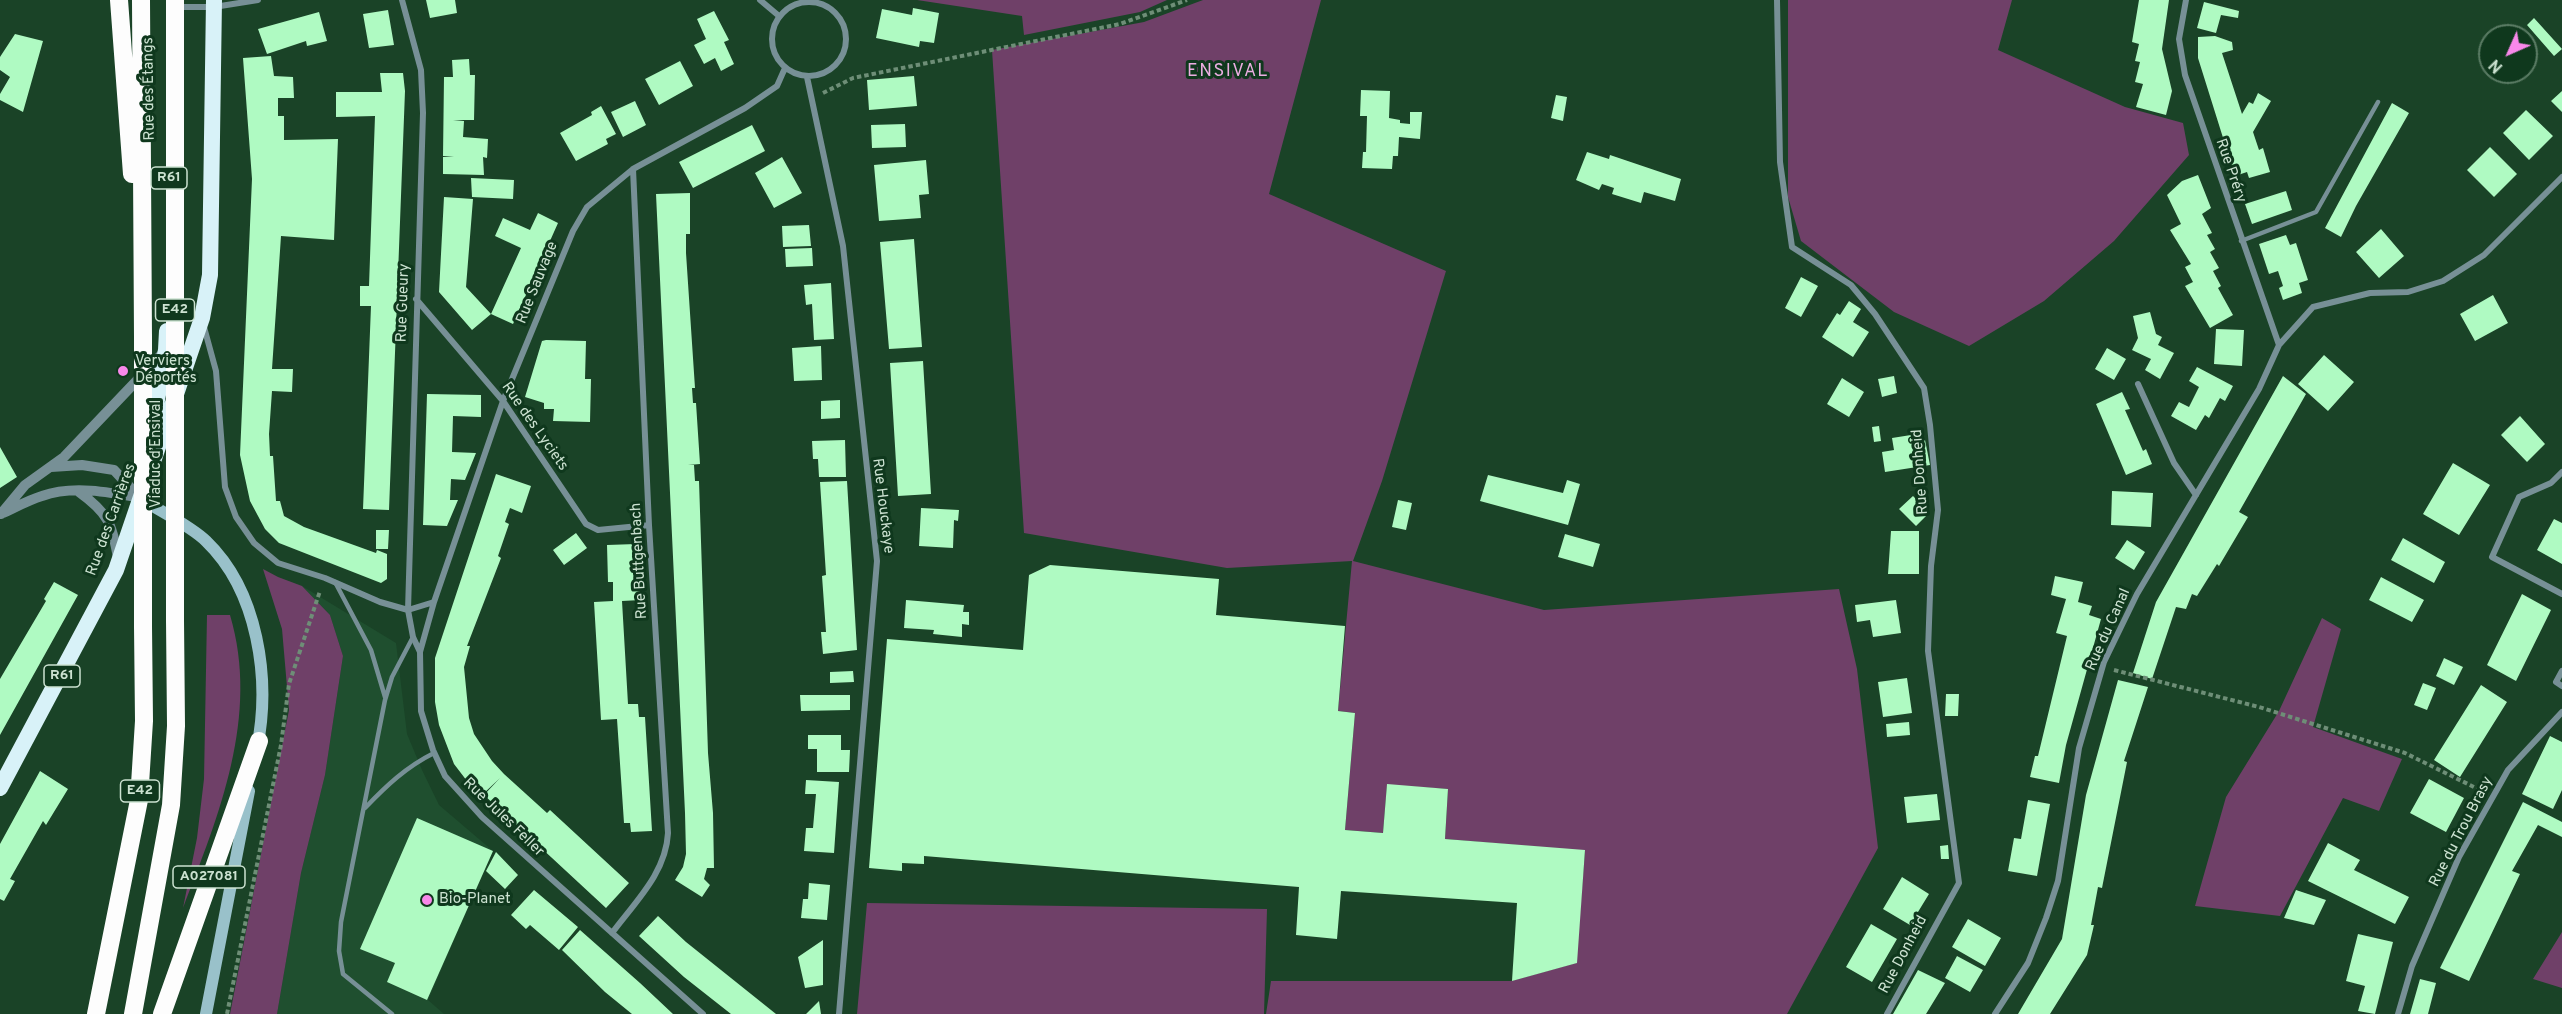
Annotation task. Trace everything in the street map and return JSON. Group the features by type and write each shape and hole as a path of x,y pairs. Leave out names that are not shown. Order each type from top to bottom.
{"highway":[{"path":"119,0 126,123 141,250"},
{"name":"E42","path":"141,0 141,250"},
{"name":"Viaduc d’Ensival","path":"134,1014 171,805 176,726 170,2"},
{"name":"Rue des Étangs","path":"140,498 166,350 170,2"},
{"name":"R61","path":"202,318 210,275 214,4"},
{"name":"Viaduc d’Ensival","path":"96,1014 139,800 144,721 141,250"},
{"name":"Rue des Carrières","path":"0,788 83,636 119,561 202,318"},
{"name":"A027081","path":"162,1014 259,741"}],"main road":[{"path":"140,498 205,539 225,561 242,588 258,641 261,669 259,741 206,1014"}],"street":[{"path":"170,2 214,4 258,0"},
{"name":"Rue Gueury","path":"402,0 421,70 423,113 408,609"},
{"path":"760,0 778,16"},
{"path":"830,7 833,0"},
{"name":"Rue Donheid","path":"1777,0 1780,162 1792,247 1851,285 1875,314 1924,388 1930,425 1938,510 1930,566 1928,651 1959,883 1887,1014"},
{"name":"Rue Préry","path":"2186,0 2179,39 2185,75 2279,345"},
{"path":"802,2 817,2 830,7 840,17 846,30 847,44 842,57 833,68 821,75 807,77 785,68 776,57 772,44 772,29 778,16 789,7 802,2"},
{"name":"Rue Sauvage","path":"420,652 434,602 503,401 573,231 587,207 633,169 745,108 777,86 785,68"},
{"name":"Rue Houckaye","path":"807,77 843,246 854,340 862,445 877,561 839,1014"},
{"name":"Rue Buttgenbach","path":"612,933 661,868 667,852 633,169"},
{"name":"Rue du Canal","path":"1995,1014 2028,963 2058,881 2079,748 2103,668 2137,594 2259,389 2279,345 2313,306 2370,293 2408,292 2443,281 2484,255 2562,177"},
{"name":"Rue des Lyciets","path":"416,298 503,401 586,524 598,530 649,525"},
{"path":"202,318 216,371 225,487 236,517 254,543 278,563 325,578 380,602 408,609 434,602"},
{"path":"0,514 25,485 88,434 166,350"},
{"path":"2138,384 2174,463 2196,495"},
{"path":"50,467 82,465 114,470 140,498"},
{"path":"2562,472 2551,483 2519,497 2492,557 2562,594"},
{"path":"79,492 102,508 113,530 119,561"},
{"path":"0,514 44,495 107,492 140,498"},
{"name":"Rue Jules Feller","path":"408,609 413,637 420,652 421,711 434,753 445,776 463,798 704,1014"},
{"path":"2562,671 2556,682 2562,686"},
{"name":"Rue du Trou Brasy","path":"2398,1014 2412,966 2459,857 2508,770 2562,712"}],"lane":[{"path":"2241,241 2316,212 2378,102"},
{"path":"335,582 371,650 385,700"},
{"path":"393,1014 343,974 339,951 346,894 385,700 392,677 413,637"},
{"path":"365,808 386,785 415,762 434,753"}],"path":[{"path":"812,99 853,78 1120,24 1187,0"},
{"path":"227,1014 281,745 289,684 325,578"},
{"path":"2103,668 2259,707 2405,753 2493,797"}],"shaded area":[{"path":"917,0 1167,0 1140,12 1024,35 1022,16"},
{"path":"1203,0 1321,0 1269,194 1446,271 1382,481 1353,561 1544,610 1839,589 1857,669 1878,848 1787,1014 1266,1014 1271,981 1511,981 1576,963 1585,851 1445,839 1448,789 1387,785 1383,833 1345,830 1355,713 1338,711 1352,561 1227,568 1024,533 992,50 1144,22"},
{"path":"1788,0 2012,0 1998,50 2125,107 2183,123 2189,155 2114,241 2044,301 1969,346 1894,312 1801,241 1788,197"},
{"path":"263,569 302,586 330,615 343,656 325,775 301,873 277,1014 230,1014 289,710 282,629"},
{"path":"302,586 396,643 407,734 422,770 439,805 493,851 428,1000 444,1014 277,1014 301,873 325,775 343,656 330,615"},
{"path":"207,615 230,615 238,653 240,690 238,728 222,801 183,908 197,838 204,779"},
{"path":"2322,618 2341,629 2313,727 2402,759 2379,811 2343,798 2280,916 2195,906 2226,797 2279,711"},
{"path":"867,903 1267,909 1264,1014 857,1014"},
{"path":"2562,932 2562,988 2533,979"}],"building":[{"path":"426,0 455,0 457,13 430,18"},
{"path":"2139,0 2169,0 2162,49 2172,91 2166,115 2136,107 2143,84 2135,82 2140,62 2135,61 2139,44 2132,42"},
{"path":"2204,2 2239,11 2238,18 2221,15 2216,33 2197,28"},
{"path":"913,8 939,13 934,43 920,41 919,47 876,38 882,9 912,15"},
{"path":"388,10 394,45 369,48 363,14"},
{"path":"714,11 729,40 724,42 734,64 721,71 715,58 704,64 694,45 706,39 697,19"},
{"path":"319,12 327,41 307,46 306,41 267,54 258,29"},
{"path":"2534,18 2562,49 2554,56 2538,38 2538,24 2528,24"},
{"path":"15,34 43,41 23,112 0,100 0,94 10,77 0,70 0,57"},
{"path":"2215,36 2232,42 2233,50 2222,53 2242,114 2249,102 2253,104 2258,93 2271,101 2253,132 2259,150 2263,148 2270,172 2249,178 2247,172 2235,176 2198,58 2198,37"},
{"path":"271,56 274,76 293,77 294,98 278,98 278,116 284,116 284,140 338,139 334,240 281,236 272,369 293,369 292,392 272,391 269,434 276,501 280,501 284,516 304,527 376,553 377,550 387,554 387,579 381,583 279,543 265,529 250,501 240,455 252,179 243,58"},
{"path":"469,59 470,75 475,75 474,120 453,120 464,121 463,137 488,139 487,158 483,157 484,175 443,174 443,157 454,156 443,156 444,77 453,77 452,60"},
{"path":"680,61 693,86 659,105 645,79"},
{"path":"380,73 403,73 405,91 389,510 363,509 371,306 360,306 360,286 369,286 375,116 336,117 336,92 382,92"},
{"path":"914,76 917,106 869,110 867,80"},
{"path":"1361,90 1390,91 1389,118 1400,120 1400,123 1410,124 1410,112 1422,112 1420,139 1399,137 1398,156 1393,156 1392,169 1362,168 1363,152 1366,152 1367,116 1360,116"},
{"path":"2562,91 2562,112 2551,101"},
{"path":"1556,95 1567,97 1563,121 1551,118"},
{"path":"635,101 646,125 623,137 611,112"},
{"path":"2392,103 2409,113 2341,237 2325,228"},
{"path":"601,106 616,134 606,139 608,144 576,161 560,133 592,115 591,112"},
{"path":"2526,110 2553,136 2529,160 2503,133"},
{"path":"905,124 906,147 872,148 871,125"},
{"path":"752,125 765,151 693,188 679,162"},
{"path":"2490,147 2517,174 2494,197 2467,170"},
{"path":"1587,152 1609,159 1610,155 1681,179 1675,201 1644,192 1641,203 1612,194 1614,188 1602,184 1599,190 1576,180"},
{"path":"782,157 802,193 774,208 755,173"},
{"path":"926,160 929,194 919,195 921,218 879,221 874,165"},
{"path":"2198,175 2211,208 2202,214 2212,233 2207,235 2215,249 2210,252 2219,268 2213,271 2221,286 2218,288 2233,315 2210,328 2185,286 2193,282 2185,267 2191,264 2170,230 2181,224 2167,195 2182,181"},
{"path":"471,178 514,180 513,199 472,197"},
{"path":"2286,191 2292,210 2252,224 2245,204"},
{"path":"690,193 690,234 686,234 686,253 695,388 692,388 693,403 696,403 700,464 688,465 694,465 695,481 699,481 714,868 707,868 704,879 710,885 702,897 675,880 683,867 686,854 685,813 656,194"},
{"path":"444,197 473,199 466,287 491,314 472,330 439,292"},
{"path":"538,213 558,223 513,324 491,314 521,248 495,236 503,218 530,230"},
{"path":"809,225 811,246 783,247 782,226"},
{"path":"2381,229 2404,256 2379,278 2356,252"},
{"path":"2286,235 2290,245 2296,243 2308,280 2299,283 2302,293 2283,300 2279,288 2283,286 2278,271 2269,274 2259,244"},
{"path":"914,239 922,347 889,349 880,242"},
{"path":"812,248 813,266 786,267 785,249"},
{"path":"1801,277 1818,286 1801,317 1785,308"},
{"path":"831,283 834,339 814,340 812,304 806,305 804,285"},
{"path":"2493,295 2508,323 2475,341 2460,314"},
{"path":"1849,301 1861,309 1853,322 1869,332 1853,357 1822,337 1837,313 1840,315"},
{"path":"2150,312 2156,334 2162,337 2158,345 2174,353 2160,379 2145,370 2151,359 2132,350 2138,338 2133,316"},
{"path":"2216,329 2244,330 2242,366 2214,364"},
{"path":"542,341 586,341 585,379 591,379 590,422 553,421 554,409 544,409 544,403 525,397"},
{"path":"821,346 822,380 794,381 792,348"},
{"path":"2107,348 2126,359 2114,380 2095,369"},
{"path":"2324,355 2354,382 2328,411 2298,384"},
{"path":"923,361 931,494 898,496 890,363"},
{"path":"2197,367 2233,386 2225,401 2220,398 2209,418 2205,415 2196,430 2171,416 2179,402 2189,407 2199,387 2189,381"},
{"path":"1894,376 1897,393 1882,397 1878,379"},
{"path":"2283,376 2306,394 2239,512 2248,517 2219,566 2217,564 2197,596 2192,594 2186,609 2176,607 2152,679 2133,673 2156,602"},
{"path":"1842,378 1864,392 1849,417 1827,404"},
{"path":"2122,392 2130,409 2125,410 2143,451 2146,449 2152,464 2126,475 2096,404"},
{"path":"427,394 481,395 481,417 453,416 452,452 476,453 465,480 451,479 450,500 458,500 447,526 423,525"},
{"path":"840,400 840,418 821,419 821,401"},
{"path":"2520,416 2545,444 2527,462 2501,435"},
{"path":"1879,426 1881,441 1874,442 1872,427"},
{"path":"1911,435 1912,442 1925,440 1930,465 1885,472 1882,452 1894,450 1892,438"},
{"path":"845,440 846,477 819,477 818,459 813,459 812,441"},
{"path":"0,447 17,477 0,488"},
{"path":"2453,463 2490,485 2459,535 2423,514"},
{"path":"496,474 531,486 522,513 510,508 505,522 509,524 498,556 501,558 467,646 470,646 464,667 469,718 474,734 504,774 547,813 550,810 629,883 606,908 484,795 500,778 482,795 454,764 439,725 435,702 435,658"},
{"path":"1488,475 1563,493 1567,480 1580,484 1568,525 1480,501"},
{"path":"847,481 857,650 823,654 821,632 826,632 822,576 826,575 820,482"},
{"path":"2112,491 2153,493 2151,527 2111,525"},
{"path":"1913,496 1929,513 1916,526 1899,509"},
{"path":"1398,500 1412,503 1406,530 1392,527"},
{"path":"921,508 959,510 958,521 954,520 953,548 919,546"},
{"path":"2554,519 2562,523 2562,564 2537,550"},
{"path":"376,530 389,530 388,549 376,549"},
{"path":"1891,531 1919,531 1919,574 1888,574"},
{"path":"576,533 587,548 564,565 553,550"},
{"path":"1565,534 1600,544 1593,567 1558,557"},
{"path":"2403,538 2445,562 2434,583 2391,560"},
{"path":"2127,540 2145,552 2134,570 2115,558"},
{"path":"636,544 641,600 622,601 628,704 638,704 639,717 645,717 652,831 631,832 630,823 624,823 617,719 601,720 594,602 613,601 613,582 608,582 607,545"},
{"path":"1050,565 1219,579 1216,615 1345,626 1338,711 1355,713 1345,830 1383,833 1387,784 1448,789 1445,839 1585,850 1577,963 1512,981 1517,903 1341,891 1337,939 1296,935 1299,887 924,856 924,864 902,863 902,871 869,868 887,639 1023,650 1029,575"},
{"path":"2055,576 2083,582 2078,602 2092,606 2089,615 2101,619 2066,745 2059,783 2030,777 2035,756 2038,756 2067,636 2056,633 2066,599 2051,595"},
{"path":"2381,577 2424,600 2412,622 2369,600"},
{"path":"54,582 78,595 0,735 0,679 46,601 44,599"},
{"path":"2522,594 2551,610 2516,681 2487,665"},
{"path":"906,600 964,605 963,612 969,612 969,625 962,624 962,637 933,634 934,630 904,628"},
{"path":"1896,600 1901,633 1873,637 1870,620 1857,622 1855,605"},
{"path":"2444,658 2463,667 2454,685 2436,676"},
{"path":"853,671 854,682 830,683 830,672"},
{"path":"1907,678 1912,713 1883,717 1878,682"},
{"path":"2118,680 2148,687 2124,761 2127,762 2102,888 2098,887 2091,925 2094,925 2087,955 2050,1014 2018,1014 2062,939 2086,795"},
{"path":"2423,683 2436,688 2427,710 2414,705"},
{"path":"2481,685 2507,702 2460,777 2434,760"},
{"path":"1946,694 1959,694 1958,716 1945,716"},
{"path":"800,695 850,695 850,710 801,711"},
{"path":"1909,722 1910,735 1887,737 1886,724"},
{"path":"808,735 841,735 841,750 850,750 849,772 817,772 817,749 808,749"},
{"path":"2550,736 2562,742 2562,790 2553,809 2522,794"},
{"path":"40,771 68,789 46,825 43,821 10,879 15,881 4,901 0,899 0,844"},
{"path":"2429,779 2464,798 2446,832 2410,813"},
{"path":"806,780 839,782 834,853 804,851 806,828 813,828 816,794 805,794"},
{"path":"1937,794 1940,820 1907,823 1904,797"},
{"path":"2028,800 2050,804 2037,876 2008,871 2014,838 2021,839"},
{"path":"2523,802 2562,822 2562,837 2538,825 2512,871 2520,874 2469,981 2440,968"},
{"name":"Bio-Planet","path":"417,818 493,851 427,1000 387,982 395,963 360,949"},
{"path":"2328,843 2360,860 2354,870 2409,897 2395,924 2308,881"},
{"path":"1948,845 1949,859 1941,859 1940,846"},
{"path":"496,852 518,875 505,889 486,871"},
{"path":"1902,877 1929,894 1910,925 1883,909"},
{"path":"809,883 830,885 827,920 801,918 803,899 808,899"},
{"path":"534,890 578,927 559,950 530,925 526,929 511,915"},
{"path":"2296,890 2326,900 2314,925 2284,918"},
{"path":"658,916 686,942 776,1014 731,1014 684,977 639,936"},
{"path":"1968,919 2001,938 1985,966 1952,947"},
{"path":"1871,924 1897,939 1872,982 1846,967"},
{"path":"580,930 673,1014 632,1014 605,992 562,950"},
{"path":"2358,934 2393,942 2375,1014 2358,1011 2365,986 2346,981"},
{"path":"823,940 823,985 805,988 798,957"},
{"path":"1957,956 1983,970 1970,992 1945,978"},
{"path":"1918,970 1945,983 1926,1014 1893,1014"},
{"path":"2420,979 2436,983 2428,1014 2410,1014"},
{"path":"819,1001 821,1014 806,1014"}],"place":[{"name":"Verviers Déportés","path":"123,371"},
{"name":"Bio-Planet","path":"427,900"}],"district":[{"name":"ENSIVAL","path":"1228,72"}]}
